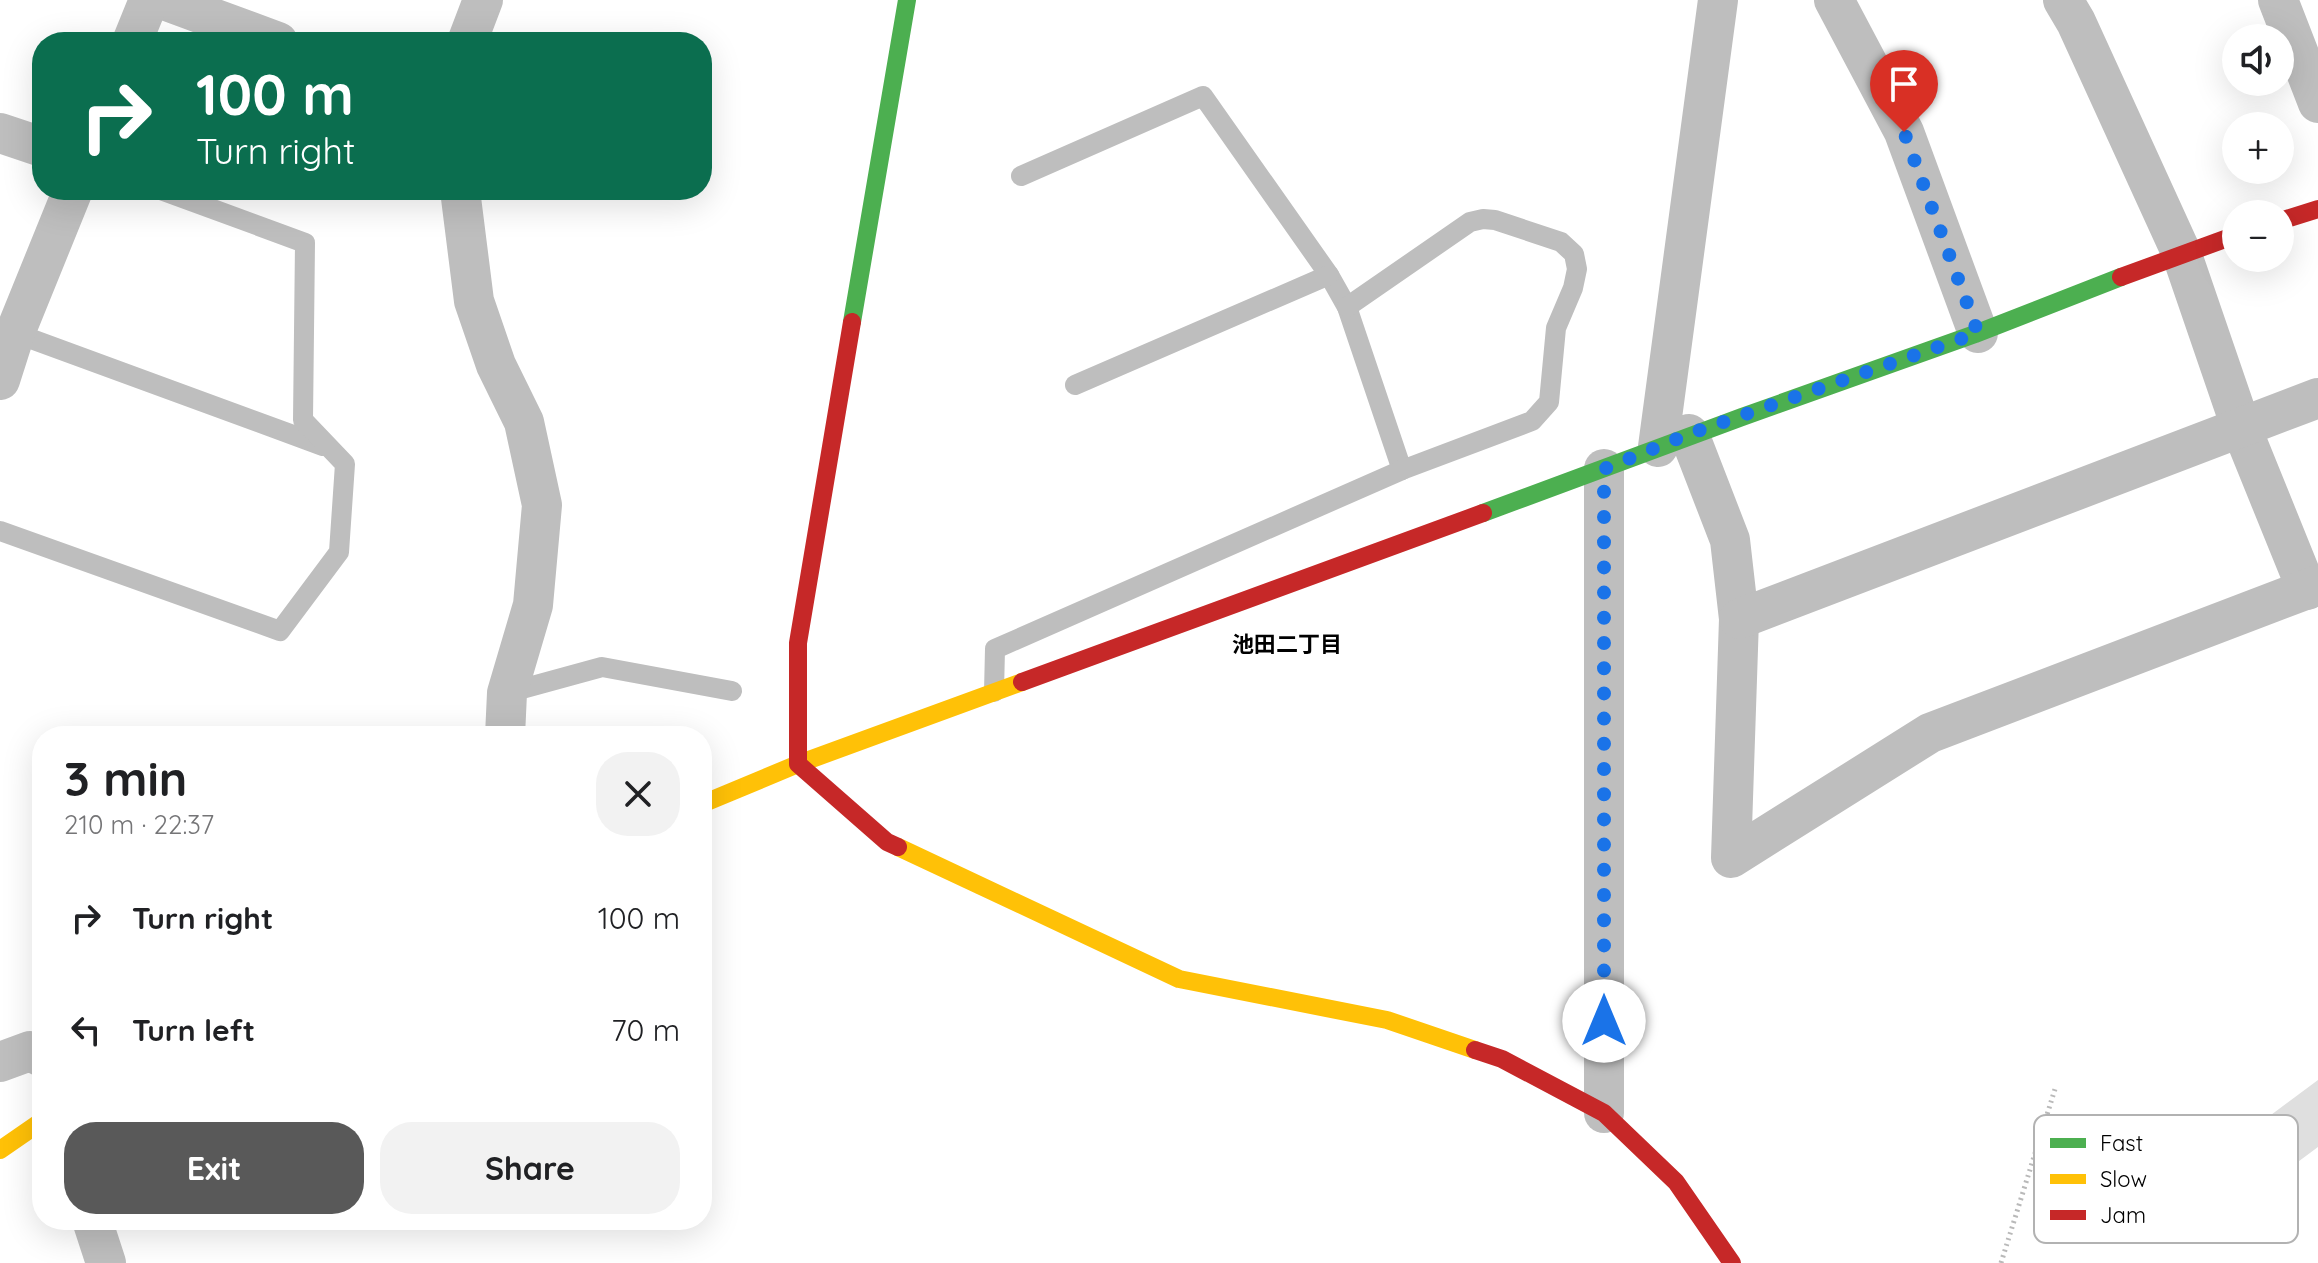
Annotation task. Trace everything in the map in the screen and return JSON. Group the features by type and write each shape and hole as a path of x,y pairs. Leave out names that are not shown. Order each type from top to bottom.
{"street":[{"path":"136,32 149,0"},
{"path":"164,0 251,32"},
{"path":"471,32 483,0"},
{"path":"907,0 798,643 798,764 887,842 1179,979 1387,1020 1502,1059 1604,1113 1676,1182 1732,1263"},
{"path":"1718,0 1674,441 1730,540 1739,619 1731,858 1930,733 2312,588 2241,427 2181,252 2076,22 2063,0"},
{"path":"1834,0 1904,132 1978,333"},
{"path":"2278,0 2318,103"},
{"path":"0,133 32,144"},
{"path":"0,380 8,330 68,200"},
{"path":"461,200 474,301 496,365 524,422 542,505 533,605 507,693 505,726"},
{"path":"2294,217 2318,209"},
{"path":"712,800 798,764 1674,441 1978,333 2181,252 2222,239"},
{"path":"1739,619 2318,398"},
{"path":"1604,469 1604,1113"},
{"path":"0,1062 32,1052"},
{"path":"0,1150 32,1128"},
{"path":"95,1230 106,1263"}],"lane":[{"path":"1021,176 1203,96 1329,275 1347,307 1402,470"},
{"path":"0,531 280,631 339,552 345,464 303,420 305,243 188,200"},
{"path":"994,692 995,649 1402,470 1532,421 1549,402 1556,328 1573,288 1577,269 1574,254 1561,242 1495,220 1483,219 1470,222 1347,307"},
{"path":"1075,385 1329,275"},
{"path":"8,330 330,448"},
{"path":"507,693 602,667 732,691"}],"path":[{"path":"2047,1115 2055,1089"},
{"path":"2001,1263 2034,1157"}],"building":[{"path":"2318,1080 2318,1147 2298,1162 2298,1115 2271,1115"}],"traffic: fast":[{"path":"852,322 907,0"},
{"path":"1483,513 1975,334 2121,277"}],"traffic: slow":[{"path":"712,800 798,764 1022,682"},
{"path":"898,847 1179,979 1387,1020 1475,1050"},
{"path":"0,1150 32,1128"}],"traffic: jam":[{"path":"2294,217 2318,209"},
{"path":"2121,277 2222,240"},
{"path":"852,322 798,643 798,764 887,842 898,847"},
{"path":"1022,682 1483,513"},
{"path":"1475,1050 1502,1059 1604,1113 1676,1182 1732,1263"}],"district":[{"name":"池田二丁目","path":"1287,644"}],"route":[{"path":"1604,1021 1604,469 1689,434 1978,333 1904,132"}]}
